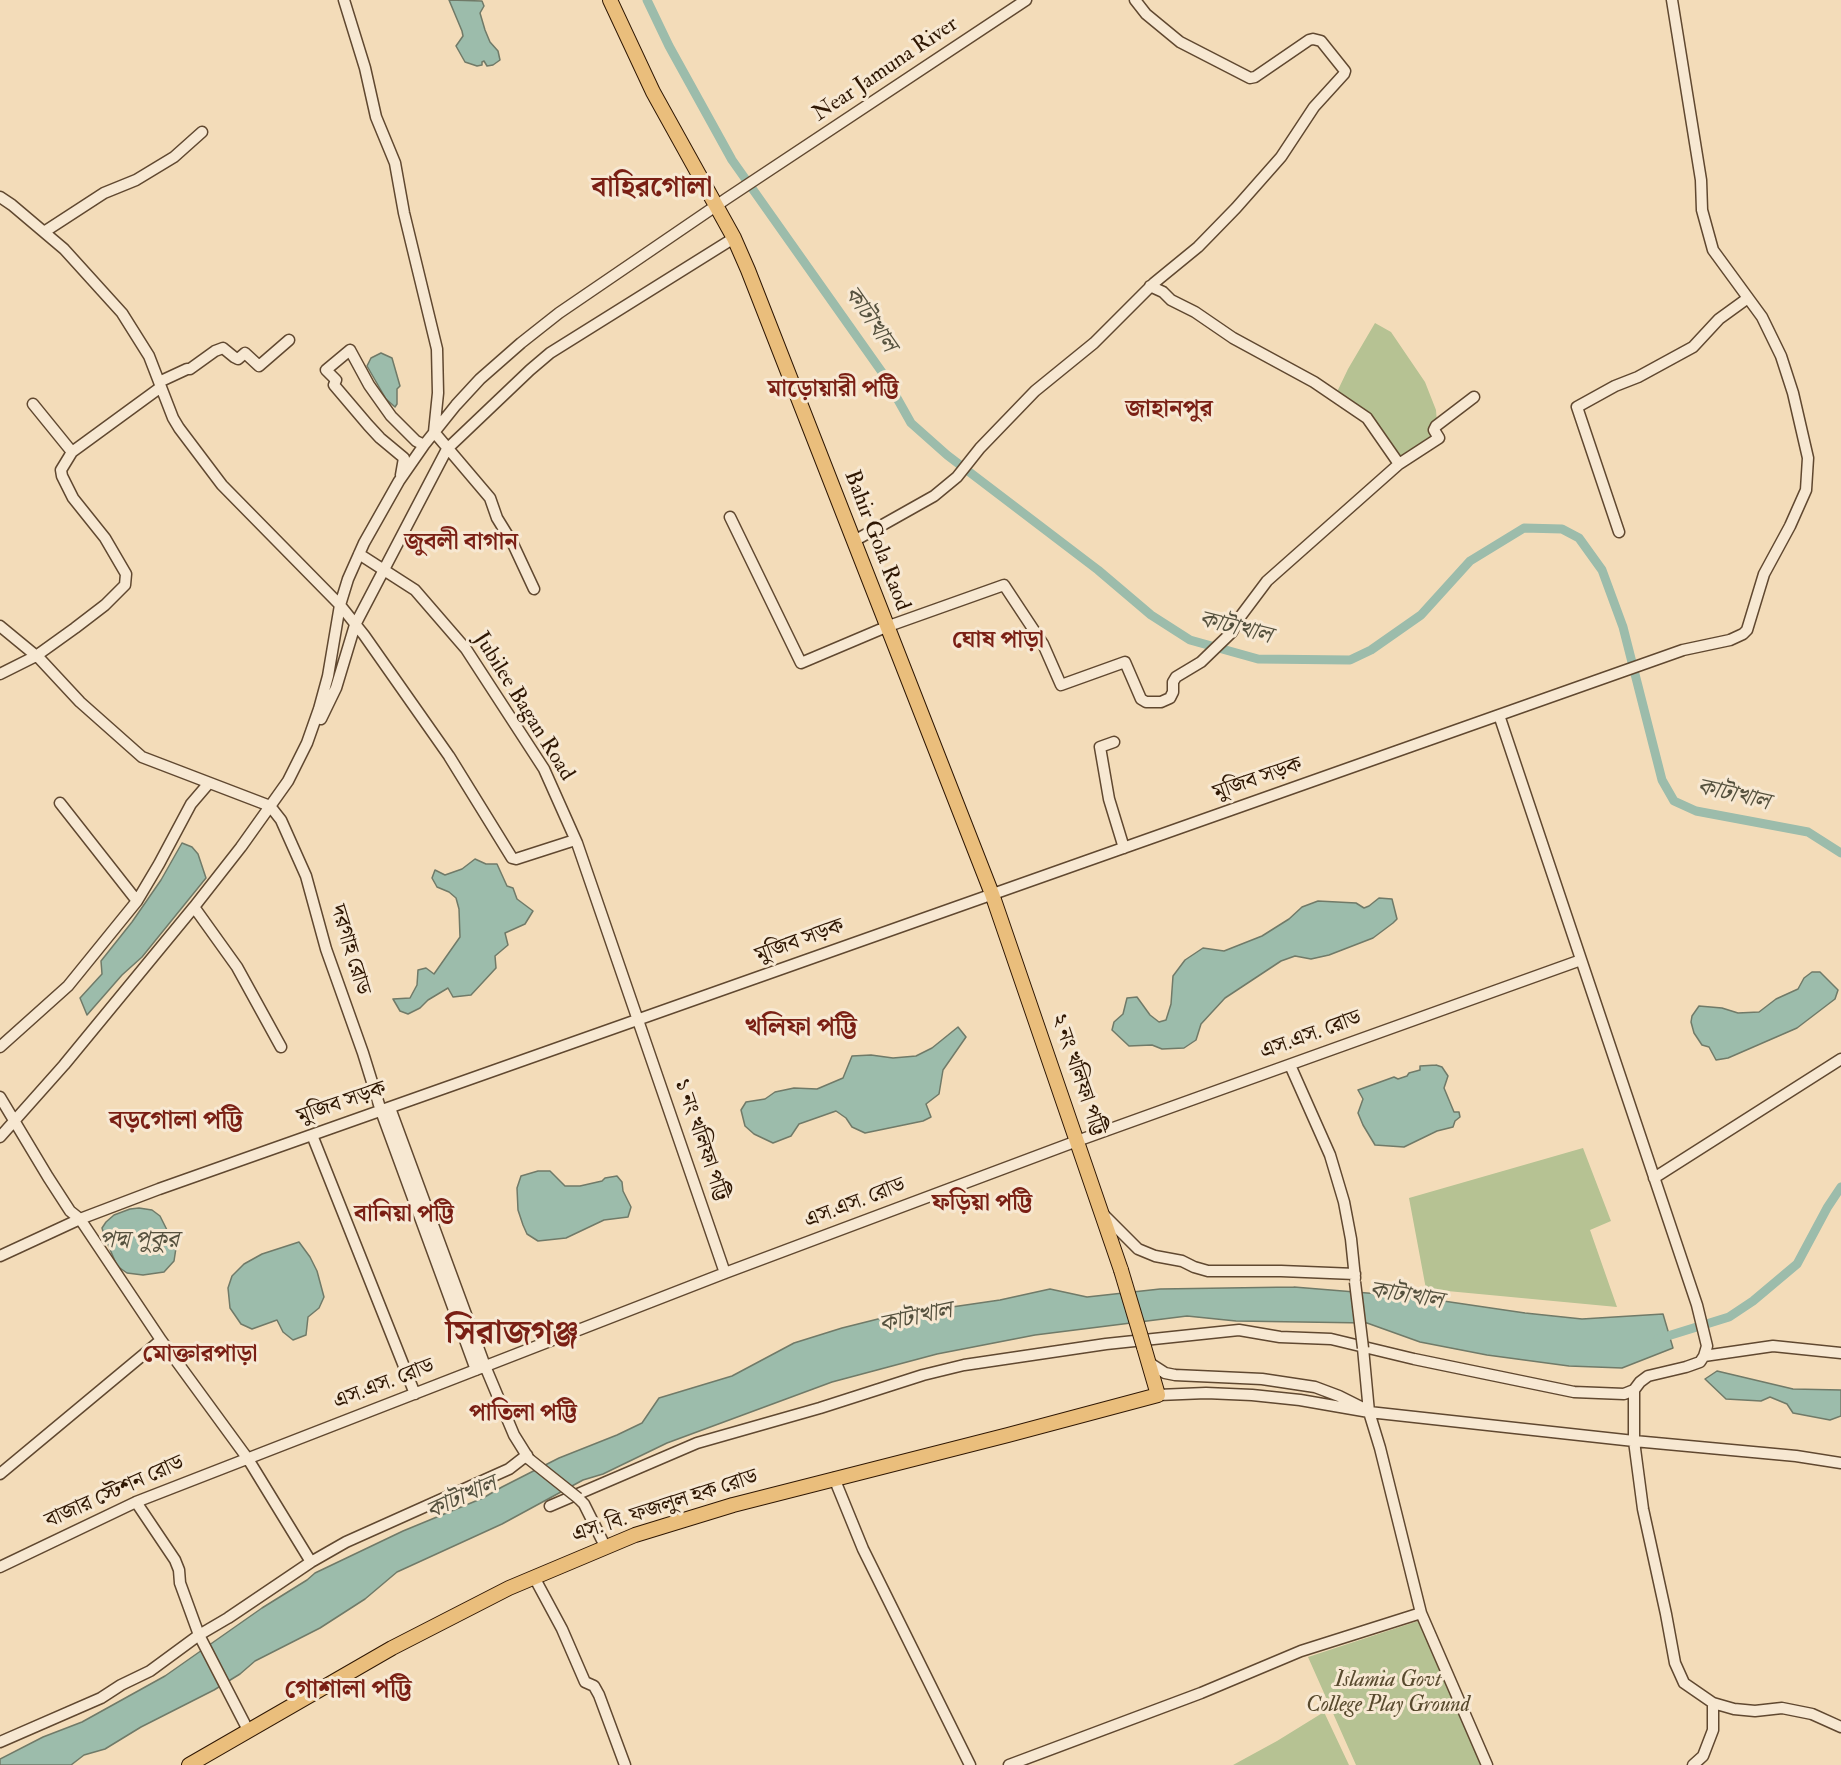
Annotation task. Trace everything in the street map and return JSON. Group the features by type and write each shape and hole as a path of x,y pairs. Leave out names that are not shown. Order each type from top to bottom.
{"main road":[{"name":"Bahir Gola Raod","path":"610,0 653,92 721,203 992,894"},
{"name":"২ নং খলিফা পট্টি","path":"992,894 1121,1270 1158,1395"},
{"name":"এস. বি. ফজলুল হক রোড","path":"189,1765 392,1648 534,1576 605,1546 733,1504 1158,1395"}],"street":[{"path":"344,0 365,68 376,117 395,164 404,213 437,350 438,393 434,432 490,498 497,518 513,544 534,589"},
{"name":"Near Jamuna River","path":"307,743 328,676 340,605 359,554 399,481 434,432 480,379 559,313 1026,0"},
{"path":"854,541 934,496 957,477 980,448 1035,391 1094,343 1150,286 1198,247 1236,208 1281,156 1314,107 1345,73 1321,41 1313,39 1256,78 1250,78 1180,42 1146,14 1135,0"},
{"name":"মুজিব সড়ক","path":"0,1256 80,1219 385,1109 1683,650 1738,638 1747,630 1764,574 1806,490 1808,458 1793,393 1781,356 1762,317 1713,250 1702,210 1699,169 1672,0"},
{"path":"44,232 104,193 136,180 174,157 202,132"},
{"path":"0,197 63,249 122,313 149,356 178,428 212,473 340,605 450,756 513,858 575,840"},
{"path":"0,1137 16,1121 195,907 288,781 336,688 355,625 447,449 550,353 734,238"},
{"path":"1150,286 1164,292 1171,300 1195,312 1233,338 1314,382 1367,418 1399,464"},
{"path":"1619,532 1577,407 1615,386 1638,377 1693,346 1719,319 1748,298"},
{"path":"0,674 36,656 105,605 124,585 126,574 105,538 73,498 62,476 61,470 72,452 160,384 190,369 215,351 223,348 238,359 245,353 259,366 289,340"},
{"path":"399,481 404,458 368,426 334,386 336,380 326,370 350,350 369,385 393,419 416,441 424,445"},
{"path":"730,517 801,663 886,627 1004,585 1043,644 1061,685 1125,662 1141,699 1146,702 1161,702 1170,698 1176,677 1201,662 1232,632 1240,617 1267,581 1399,464 1439,438 1434,430 1436,426 1474,397"},
{"path":"33,404 72,452"},
{"name":"Jubilee Bagan Road","path":"359,554 415,590 466,649 544,769 575,840 638,1020"},
{"path":"0,626 36,656 80,702 142,758 270,806"},
{"path":"550,1506 697,1443 820,1408 922,1375 964,1365 1106,1344 1239,1330 1280,1337 1331,1339 1414,1359 1574,1392 1624,1394 1634,1390 1648,1376 1700,1362 1706,1351 1697,1305 1499,715"},
{"path":"1114,742 1100,747 1109,799 1124,848"},
{"path":"0,1047 68,986 137,901 191,804 209,783"},
{"path":"60,803 137,901"},
{"name":"দরগাহ রোড","path":"270,806 281,820 306,876 326,949 480,1368 514,1435 528,1457"},
{"path":"195,907 237,968 281,1047"},
{"name":"এস.এস. রোড","path":"248,1458 725,1273 1077,1141 1581,960"},
{"name":"১ নং খলিফা পট্টি","path":"638,1020 725,1273"},
{"path":"1654,1178 1841,1059"},
{"path":"1290,1065 1330,1155 1344,1202 1355,1278 1369,1412 1421,1613 1487,1765"},
{"path":"0,1097 70,1211 80,1219 161,1340 248,1458 311,1562"},
{"path":"312,1135 415,1394"},
{"path":"1101,1212 1138,1249 1208,1271 1281,1271 1355,1278"},
{"path":"0,1474 161,1340"},
{"path":"1706,1351 1773,1346 1841,1353"},
{"path":"1148,1362 1165,1373 1174,1375 1262,1379 1315,1387 1339,1396 1369,1412"},
{"path":"1251,1379 1252,1395"},
{"path":"1634,1390 1634,1441 1643,1509 1675,1663 1684,1683 1713,1703 1734,1709 1755,1711 1782,1708 1812,1714 1841,1727"},
{"path":"1158,1395 1206,1393 1252,1395 1300,1400 1369,1412 1796,1456 1841,1463"},
{"path":"0,1742 101,1698 150,1671 311,1562 346,1542 509,1469 528,1457 584,1504 605,1546"},
{"name":"বাজার স্টেশন রোড","path":"0,1567 136,1502 248,1458"},
{"path":"834,1478 863,1549 970,1765"},
{"path":"136,1502 175,1560 180,1583 200,1638 248,1730"},
{"path":"534,1576 562,1629 585,1682 594,1686 599,1695 625,1765"},
{"path":"1009,1765 1201,1693 1301,1651 1421,1613"},
{"path":"1693,1765 1703,1756 1713,1730 1713,1703"}],"green space":[{"path":"1375,323 1391,332 1425,382 1436,410 1438,436 1399,464 1356,408 1337,392"},
{"path":"1583,1148 1611,1221 1590,1230 1617,1307 1426,1289 1409,1198"},
{"name":"Islamia Govt College Play Ground","path":"1418,1621 1482,1765 1356,1765 1308,1657"},
{"path":"1324,1712 1349,1765 1233,1765 1277,1741"}],"water":[{"path":"449,0 482,1 484,6 480,13 485,30 490,42 498,51 500,60 487,66 484,61 482,65 477,66 465,62 456,46 463,36 462,31"},
{"path":"381,353 392,358 400,386 397,389 395,407 386,399 367,366 371,358"},
{"path":"182,843 192,847 198,854 206,878 142,957 122,975 87,1015 80,998 102,974 101,961 161,880"},
{"path":"475,859 486,864 497,864 507,886 513,888 517,899 533,911 525,924 505,933 508,945 495,956 496,968 471,995 453,997 448,988 408,1014 400,1011 393,999 410,998 417,985 418,970 426,968 434,974 460,937 459,909 456,898 437,887 432,878 435,870 445,875 462,869"},
{"path":"1379,898 1392,899 1397,919 1393,923 1373,938 1329,955 1311,959 1295,956 1281,961 1225,998 1201,1024 1196,1040 1184,1048 1162,1049 1152,1045 1129,1046 1112,1030 1114,1022 1123,1014 1127,998 1137,997 1150,1015 1159,1022 1166,1020 1171,1004 1173,976 1185,960 1203,948 1224,951 1262,936 1289,919 1302,907 1318,901 1356,903 1364,908"},
{"path":"1812,972 1820,972 1838,990 1835,999 1797,1028 1728,1058 1716,1060 1709,1047 1702,1045 1694,1033 1692,1016 1699,1006 1722,1008 1738,1013 1759,1012 1776,999 1798,989 1804,978"},
{"path":"958,1027 966,1037 943,1070 939,1094 926,1104 931,1117 923,1121 865,1133 852,1127 846,1118 836,1111 799,1124 791,1136 773,1143 754,1134 745,1126 741,1110 746,1102 765,1099 775,1092 794,1088 817,1089 843,1078 852,1056 871,1055 893,1058 916,1056 932,1048"},
{"path":"1420,1066 1442,1067 1448,1076 1444,1088 1454,1112 1459,1112 1460,1117 1455,1121 1453,1127 1437,1131 1404,1147 1375,1145 1358,1113 1363,1099 1358,1090 1394,1077 1398,1079 1407,1076 1409,1073 1420,1070"},
{"path":"538,1171 550,1171 565,1186 580,1186 617,1176 622,1182 623,1191 631,1207 628,1217 604,1220 566,1238 538,1241 527,1234 523,1225 518,1210 517,1188 521,1176"},
{"name":"পদ্ম পুকুর","path":"139,1208 152,1210 160,1216 176,1248 174,1261 164,1272 143,1275 127,1273 117,1266 104,1235 102,1228 114,1215"},
{"path":"299,1242 317,1271 324,1297 319,1308 308,1317 306,1335 293,1340 283,1332 277,1320 252,1329 241,1324 230,1308 228,1288 232,1276 244,1264 262,1254"},
{"path":"1294,1287 1416,1297 1582,1319 1663,1314 1673,1348 1622,1368 1569,1366 1487,1355 1420,1342 1367,1323 1236,1321 1187,1316 1035,1335 937,1354 832,1382 667,1443 603,1474 583,1480 502,1524 397,1572 365,1599 320,1628 255,1661 240,1674 214,1690 141,1727 105,1749 84,1755 71,1765 0,1765 0,1759 43,1737 82,1722 165,1676 315,1573 403,1531 483,1498 559,1458 642,1423 659,1398 732,1376 794,1343 890,1316 1000,1300 1050,1289 1087,1297 1160,1289"},
{"path":"1717,1371 1793,1389 1841,1390 1841,1416 1830,1420 1793,1413 1787,1404 1770,1397 1761,1401 1726,1399 1705,1379"}],"waterway":[{"name":"কাটাখাল","path":"647,0 669,46 732,160 884,375 911,423 947,455 1098,570 1151,615 1190,640 1258,659 1350,660 1371,650 1421,615 1470,561 1524,528 1562,529 1579,538 1602,570 1623,627 1662,780 1674,801 1696,811 1808,832 1841,853"},
{"name":"কাটাখাল","path":"1658,1339 1729,1317 1753,1301 1797,1264 1841,1187"}],"district":[{"name":"বাহিরগোলা","path":"652,190"},
{"name":"মাড়োয়ারী পট্টি","path":"833,391"},
{"name":"জাহানপুর","path":"1169,411"},
{"name":"জুবলী বাগান","path":"461,544"},
{"name":"ঘোষ পাড়া","path":"998,642"},
{"name":"খলিফা পট্টি","path":"801,1029"},
{"name":"বড়গোলা পট্টি","path":"176,1122"},
{"name":"ফড়িয়া পট্টি","path":"982,1205"},
{"name":"বানিয়া পট্টি","path":"404,1216"},
{"name":"সিরাজগঞ্জ","path":"512,1336"},
{"name":"মোক্তারপাড়া","path":"200,1356"},
{"name":"পাতিলা পট্টি","path":"523,1415"},
{"name":"গোশালা পট্টি","path":"348,1691"}]}
